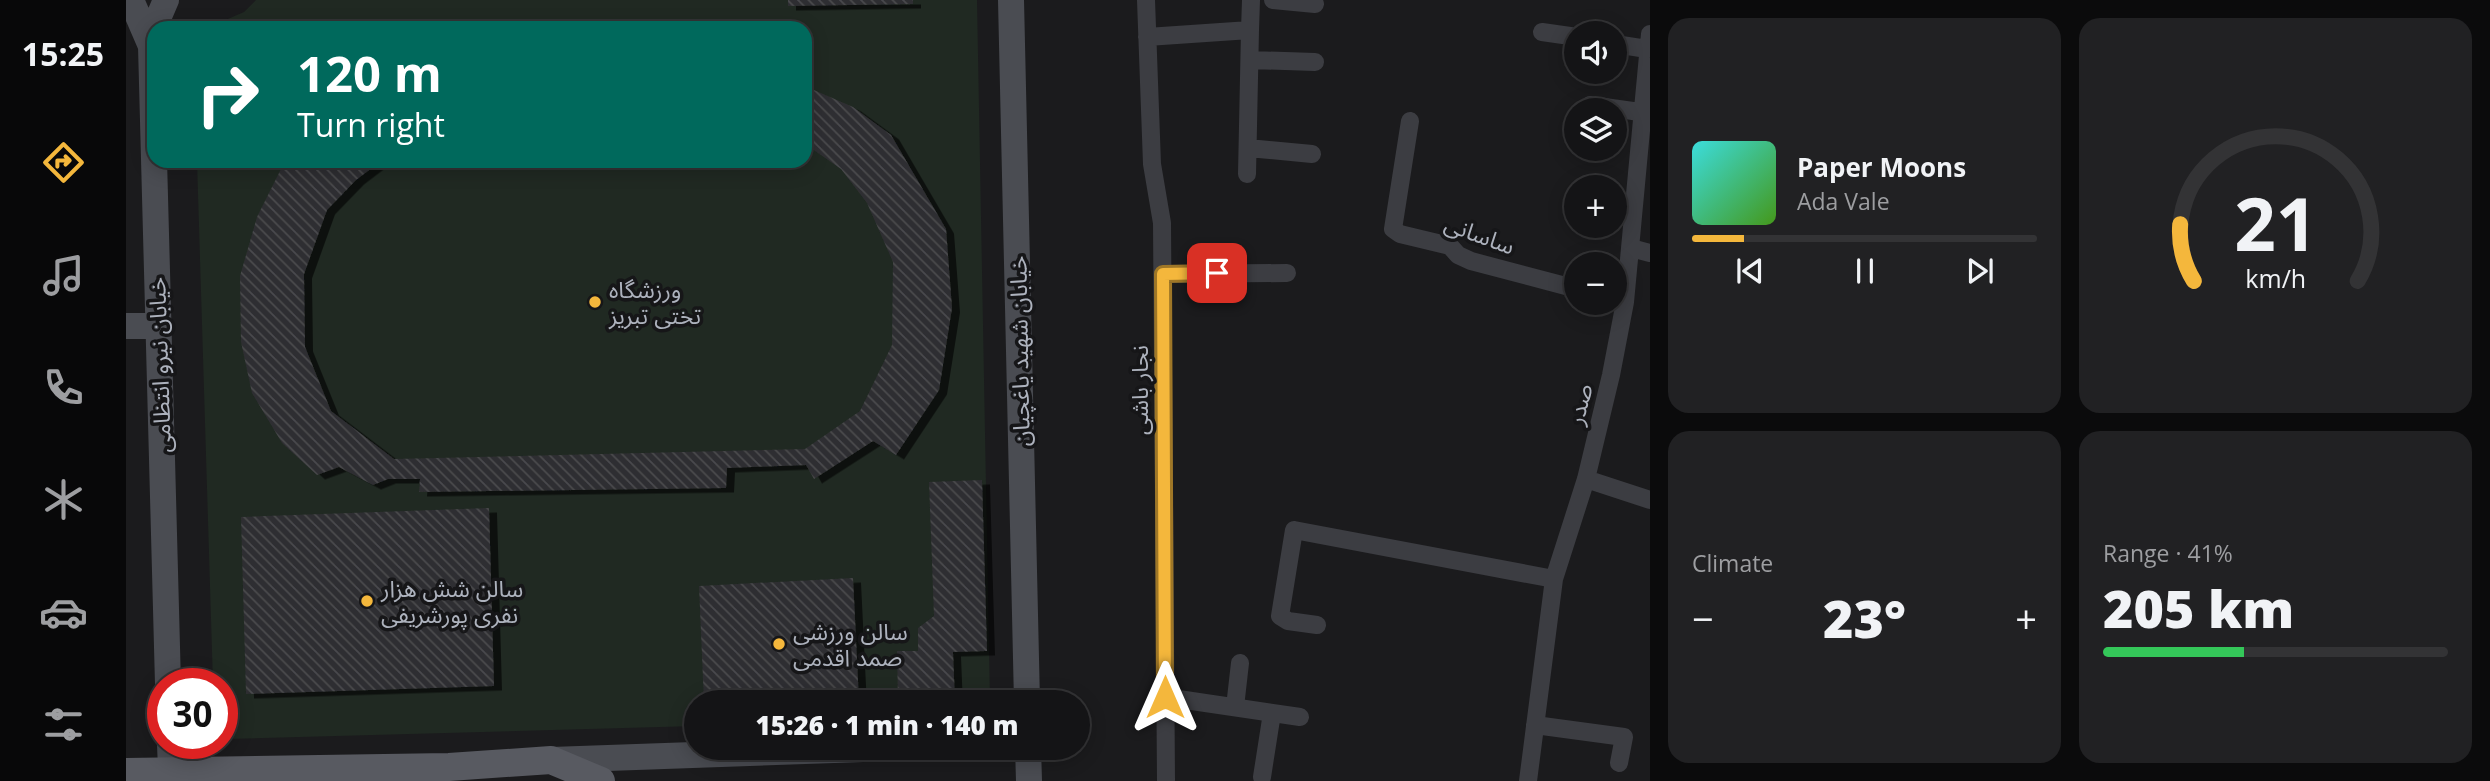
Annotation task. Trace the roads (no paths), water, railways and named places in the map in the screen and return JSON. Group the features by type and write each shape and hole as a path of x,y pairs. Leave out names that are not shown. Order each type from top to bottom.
{"main road":[{"name":"خیابان نیرو انتظامی","path":"131,0 147,25"},
{"name":"خیابان نیرو انتظامی","path":"158,21 166,0"},
{"name":"خیابان شهید یاغچیان","path":"1011,0 1027,690"},
{"name":"خیابان نیرو انتظامی","path":"155,168 169,668"},
{"path":"126,326 158,326"},
{"path":"227,759 449,767 684,755"},
{"path":"126,772 165,759"},
{"path":"551,760 601,781"},
{"path":"1028,760 1029,781"}],"street":[{"name":"نجار باشی","path":"1146,0 1152,164 1162,223 1166,781"},
{"path":"1247,174 1251,0"},
{"path":"1273,0 1315,4"},
{"path":"1147,37 1250,30"},
{"path":"1542,32 1564,35"},
{"path":"1627,43 1648,42"},
{"name":"صدر","path":"1627,267 1645,160 1640,112 1648,42"},
{"path":"1250,60 1315,62"},
{"path":"1627,110 1640,112"},
{"name":"ساسانی","path":"1410,121 1393,229 1400,234 1450,246 1458,256 1471,261 1564,286"},
{"path":"1248,148 1312,154"},
{"path":"1631,248 1650,253"},
{"path":"1163,274 1287,273"},
{"name":"صدر","path":"1528,781 1555,579 1586,479 1611,375 1618,315"},
{"path":"1586,479 1650,500"},
{"path":"1317,625 1288,621 1280,616 1294,530 1555,579"},
{"path":"1235,707 1240,663"},
{"path":"1165,697 1300,717"},
{"path":"1262,777 1272,713"},
{"path":"1535,725 1624,737 1619,763"}],"place":[{"name":"ورزشگاه تختی تبریز","path":"595,302"},
{"name":"سالن شش هزار نفری پورشریفی","path":"367,601"},
{"name":"سالن ورزشی صمد اقدمی","path":"779,644"}]}
